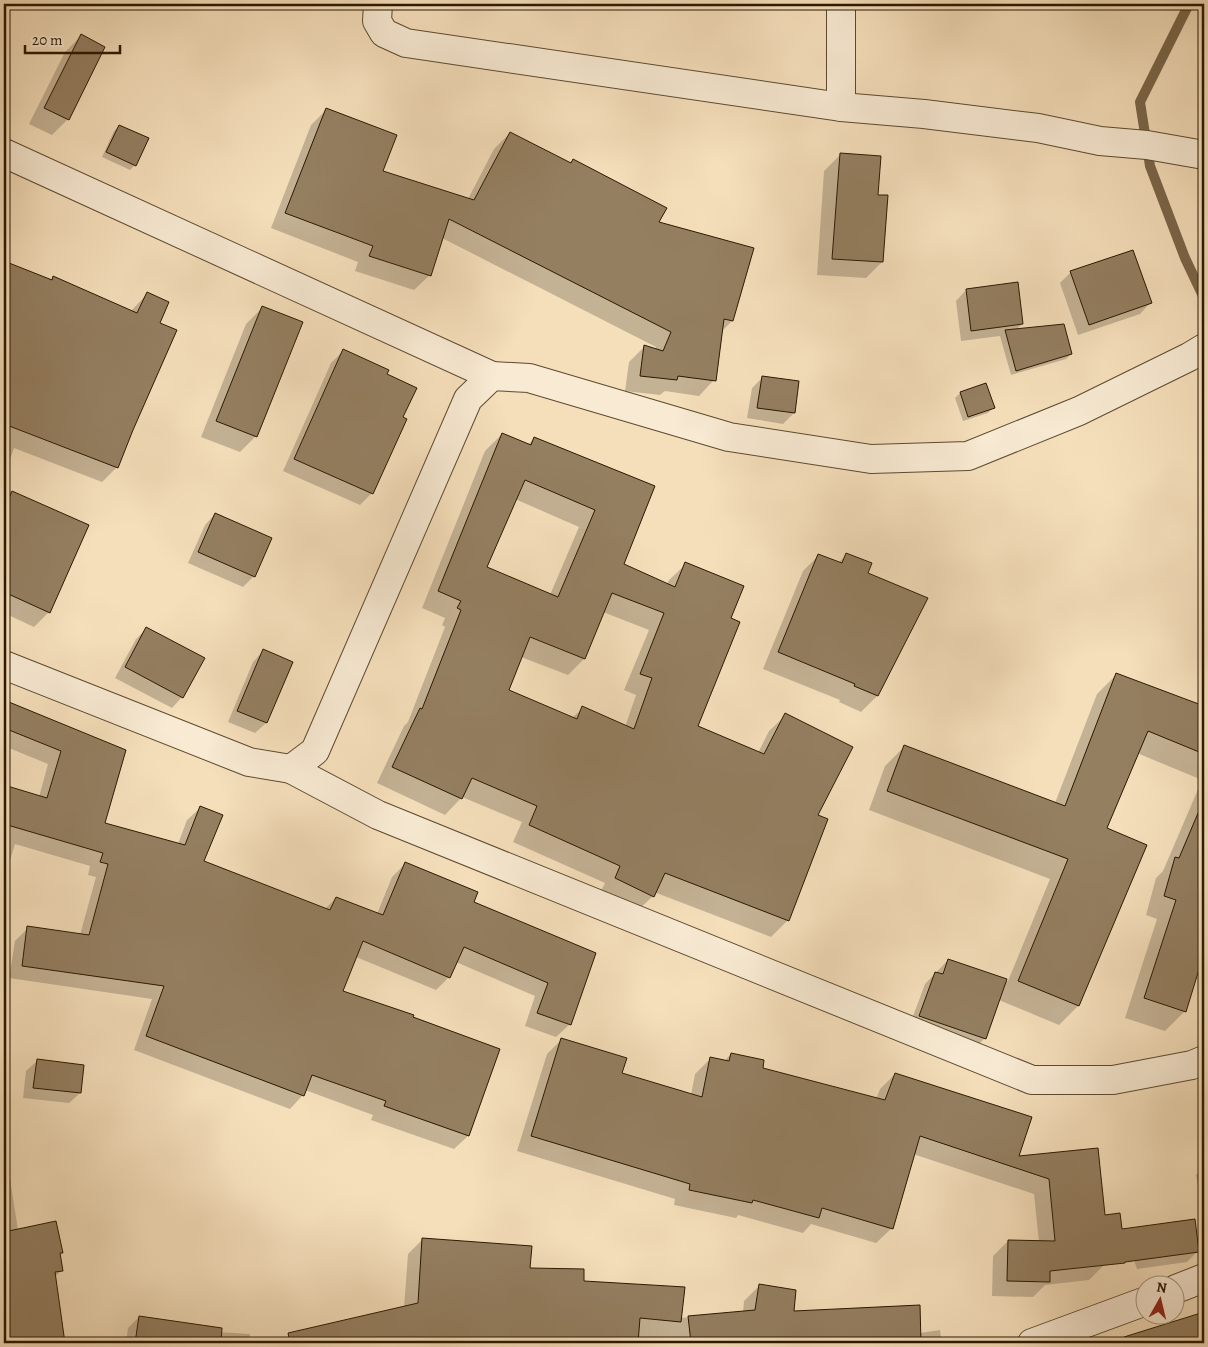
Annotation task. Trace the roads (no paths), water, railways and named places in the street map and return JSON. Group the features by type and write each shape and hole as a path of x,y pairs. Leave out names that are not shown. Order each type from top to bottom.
{"street":[{"path":"378,4 376,21 384,33 406,43 841,107 924,114 1038,128 1100,141 1147,145 1204,155"},
{"path":"841,107 842,4"},
{"path":"4,153 492,376 529,378 729,437 871,459 968,456 1079,411 1196,352"},
{"path":"291,770 315,751 468,399 492,376"},
{"path":"4,665 249,762 291,770 378,815 1032,1080 1113,1080 1192,1065 1204,1060"},
{"path":"1186,1285 1204,1278"},
{"path":"1032,1343 1136,1304"}],"waterway":[{"path":"1185,4 1187,8 1140,102 1150,166 1185,258 1204,298"}]}
